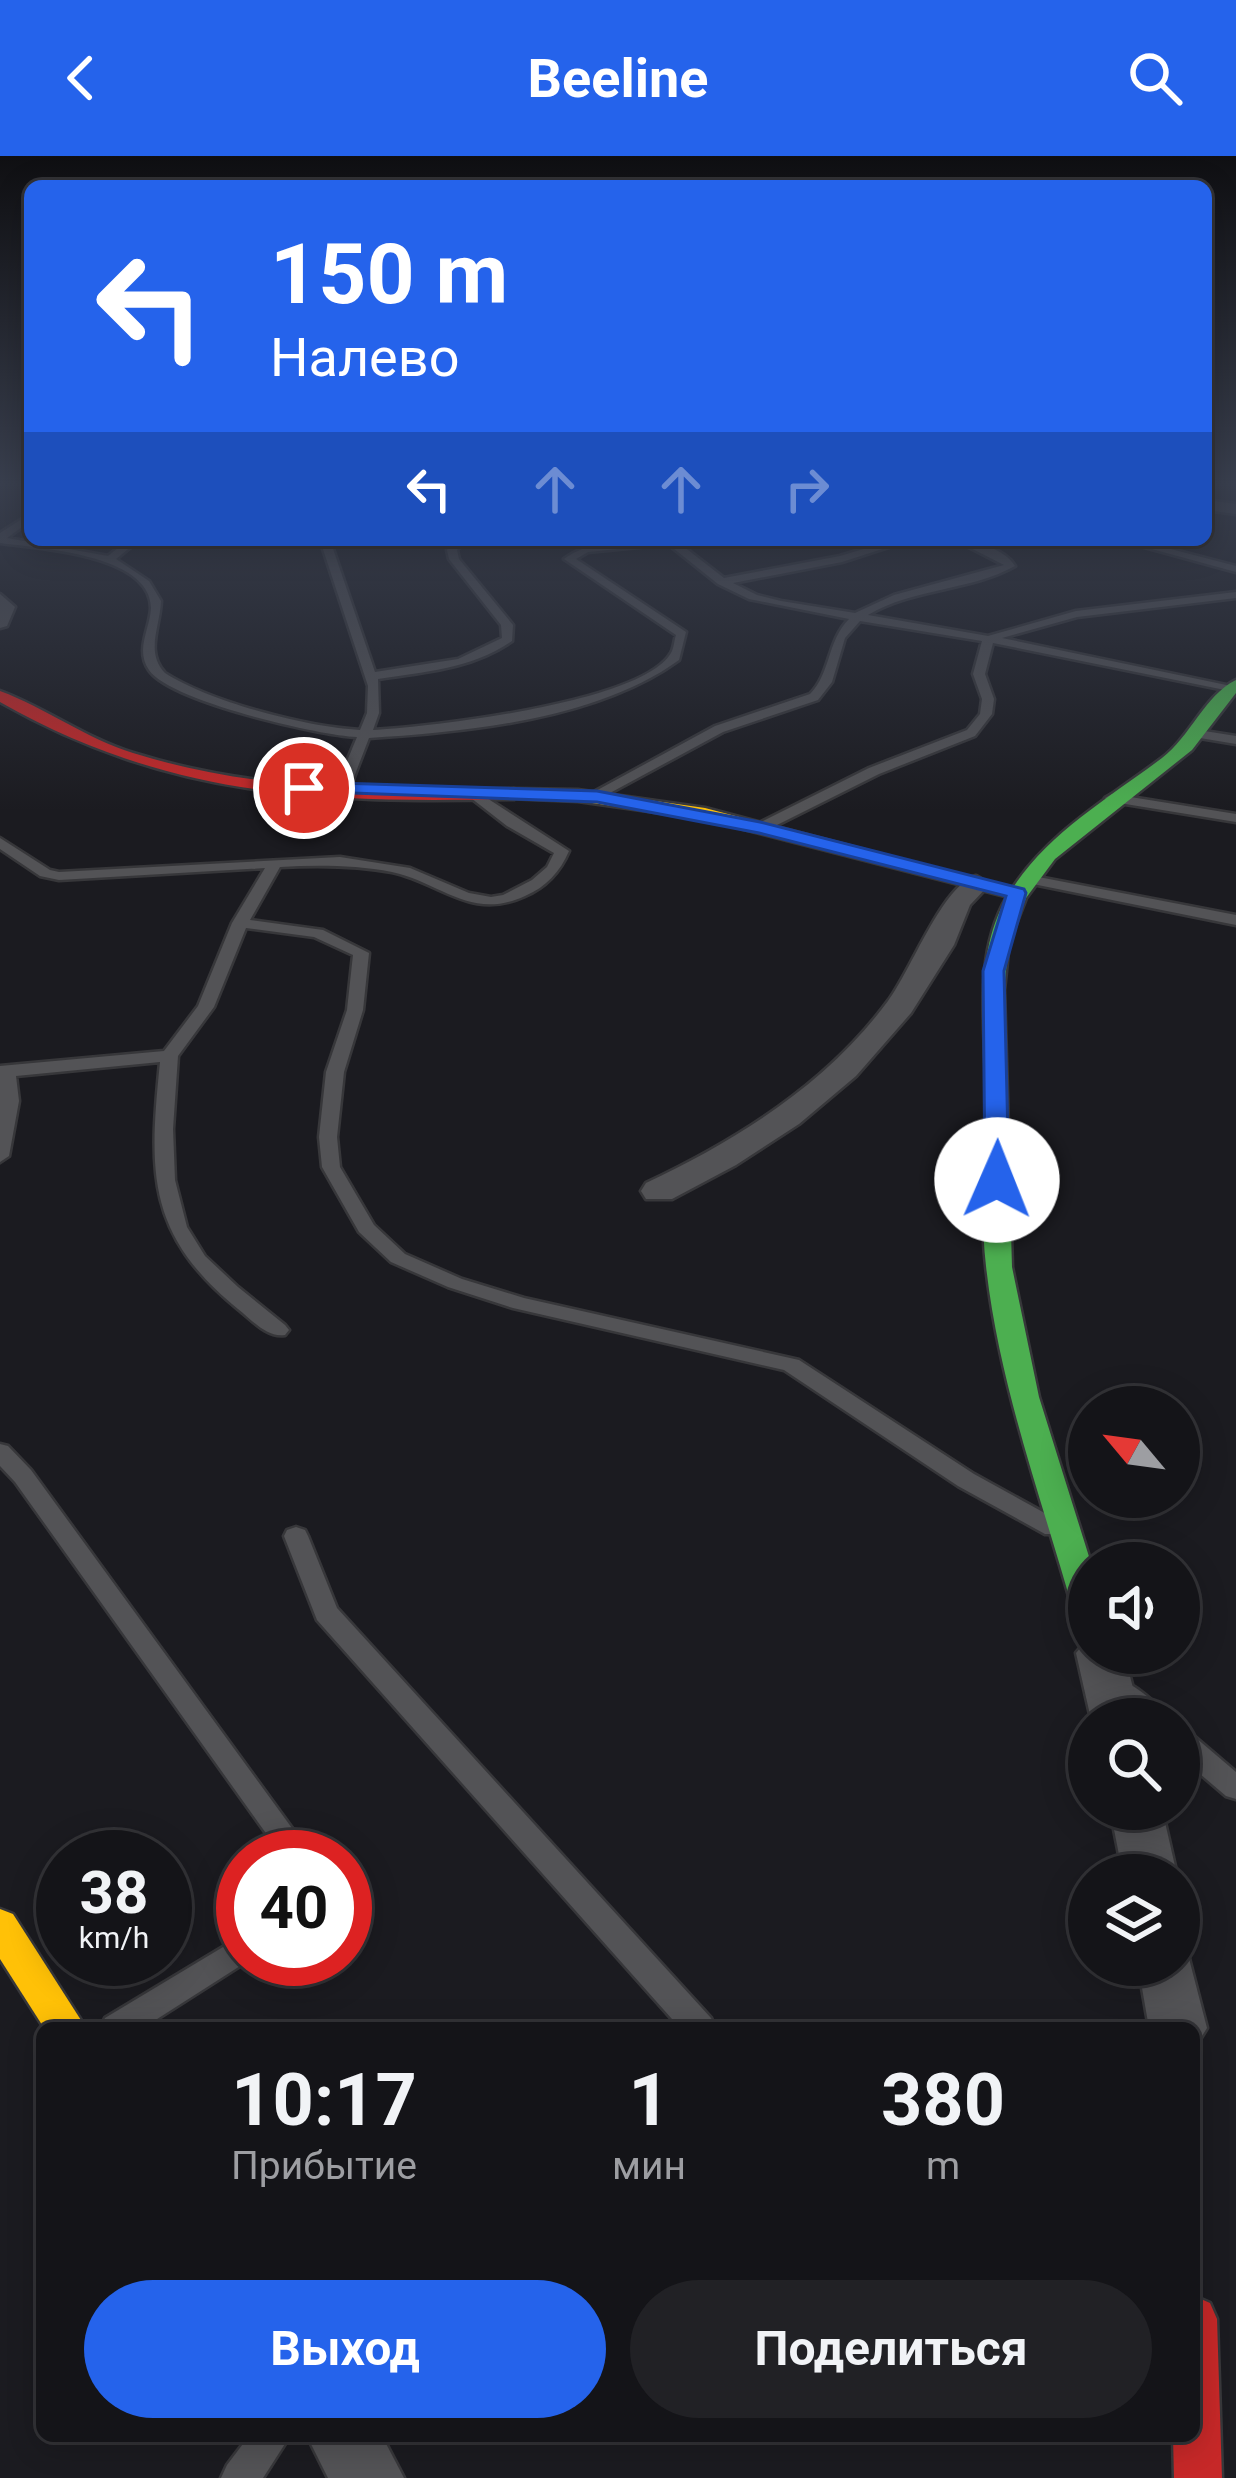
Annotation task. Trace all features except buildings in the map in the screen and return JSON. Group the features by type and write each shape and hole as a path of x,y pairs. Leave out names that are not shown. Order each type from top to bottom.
{"street":[{"path":"0,600 5,607 0,622"},
{"path":"1071,1542 1016,1350 995,1220 999,1140 994,971 1022,886 1112,799 1159,770 1198,734 1233,686"},
{"path":"0,696 97,749 172,776 342,790 597,796 760,827 976,884 1022,886"},
{"path":"659,1191 717,1164 833,1077 893,1016 941,941 951,908 976,884"},
{"path":"0,1926 62,2022"},
{"path":"1170,1986 1177,2022"},
{"path":"345,2442 369,2478"}],"lane":[{"path":"153,594 157,615 149,639 151,664 164,678 232,706 363,734 471,724 553,708 624,688 666,668 680,655 685,643 682,634 622,594"},
{"path":"340,594 372,676 373,713 342,790"},
{"path":"372,676 494,650 508,639 507,625 482,594"},
{"path":"747,594 1233,686"},
{"path":"597,796 719,729 814,697 824,689 845,629 860,616 916,594"},
{"path":"988,639 1076,614 1236,595"},
{"path":"760,827 874,771 971,733 986,714 988,699 980,674 988,639"},
{"path":"1198,734 1236,740"},
{"path":"0,842 45,873 58,876 275,863 360,863 433,880 475,902 507,900 547,877 562,851 512,823 476,795"},
{"path":"1112,799 1236,818"},
{"path":"275,863 240,923 206,1007 169,1056 164,1117 176,1228 210,1273 278,1330"},
{"path":"1022,886 1236,920"},
{"path":"240,923 318,933 361,953 356,1010 335,1072 328,1137 332,1167 366,1228 398,1258 454,1283 520,1303 791,1365 965,1480 1070,1537"},
{"path":"0,1156 10,1101 3,1071 169,1056"},
{"path":"0,1452 23,1476 279,1830"},
{"path":"296,1536 326,1613 695,2022"},
{"path":"1200,1757 1236,1788"},
{"path":"126,2022 216,1965"},
{"path":"240,2478 267,2442"},
{"path":"1173,2442 1198,2469"}],"traffic: fast":[{"path":"1069,1542 1014,1354 999,1267 994,1014 999,942 1016,898 1049,855 1090,818 1186,747 1236,685"}],"traffic: slow":[{"path":"514,794 578,796 705,814 1017,893"},
{"path":"0,1926 62,2022"}],"traffic: jam":[{"path":"0,696 60,730 184,773 312,792 514,794"},
{"path":"1197,2442 1198,2478"}],"route":[{"path":"304,788 597,796 760,827 1017,893 994,971 997,1180"}]}
